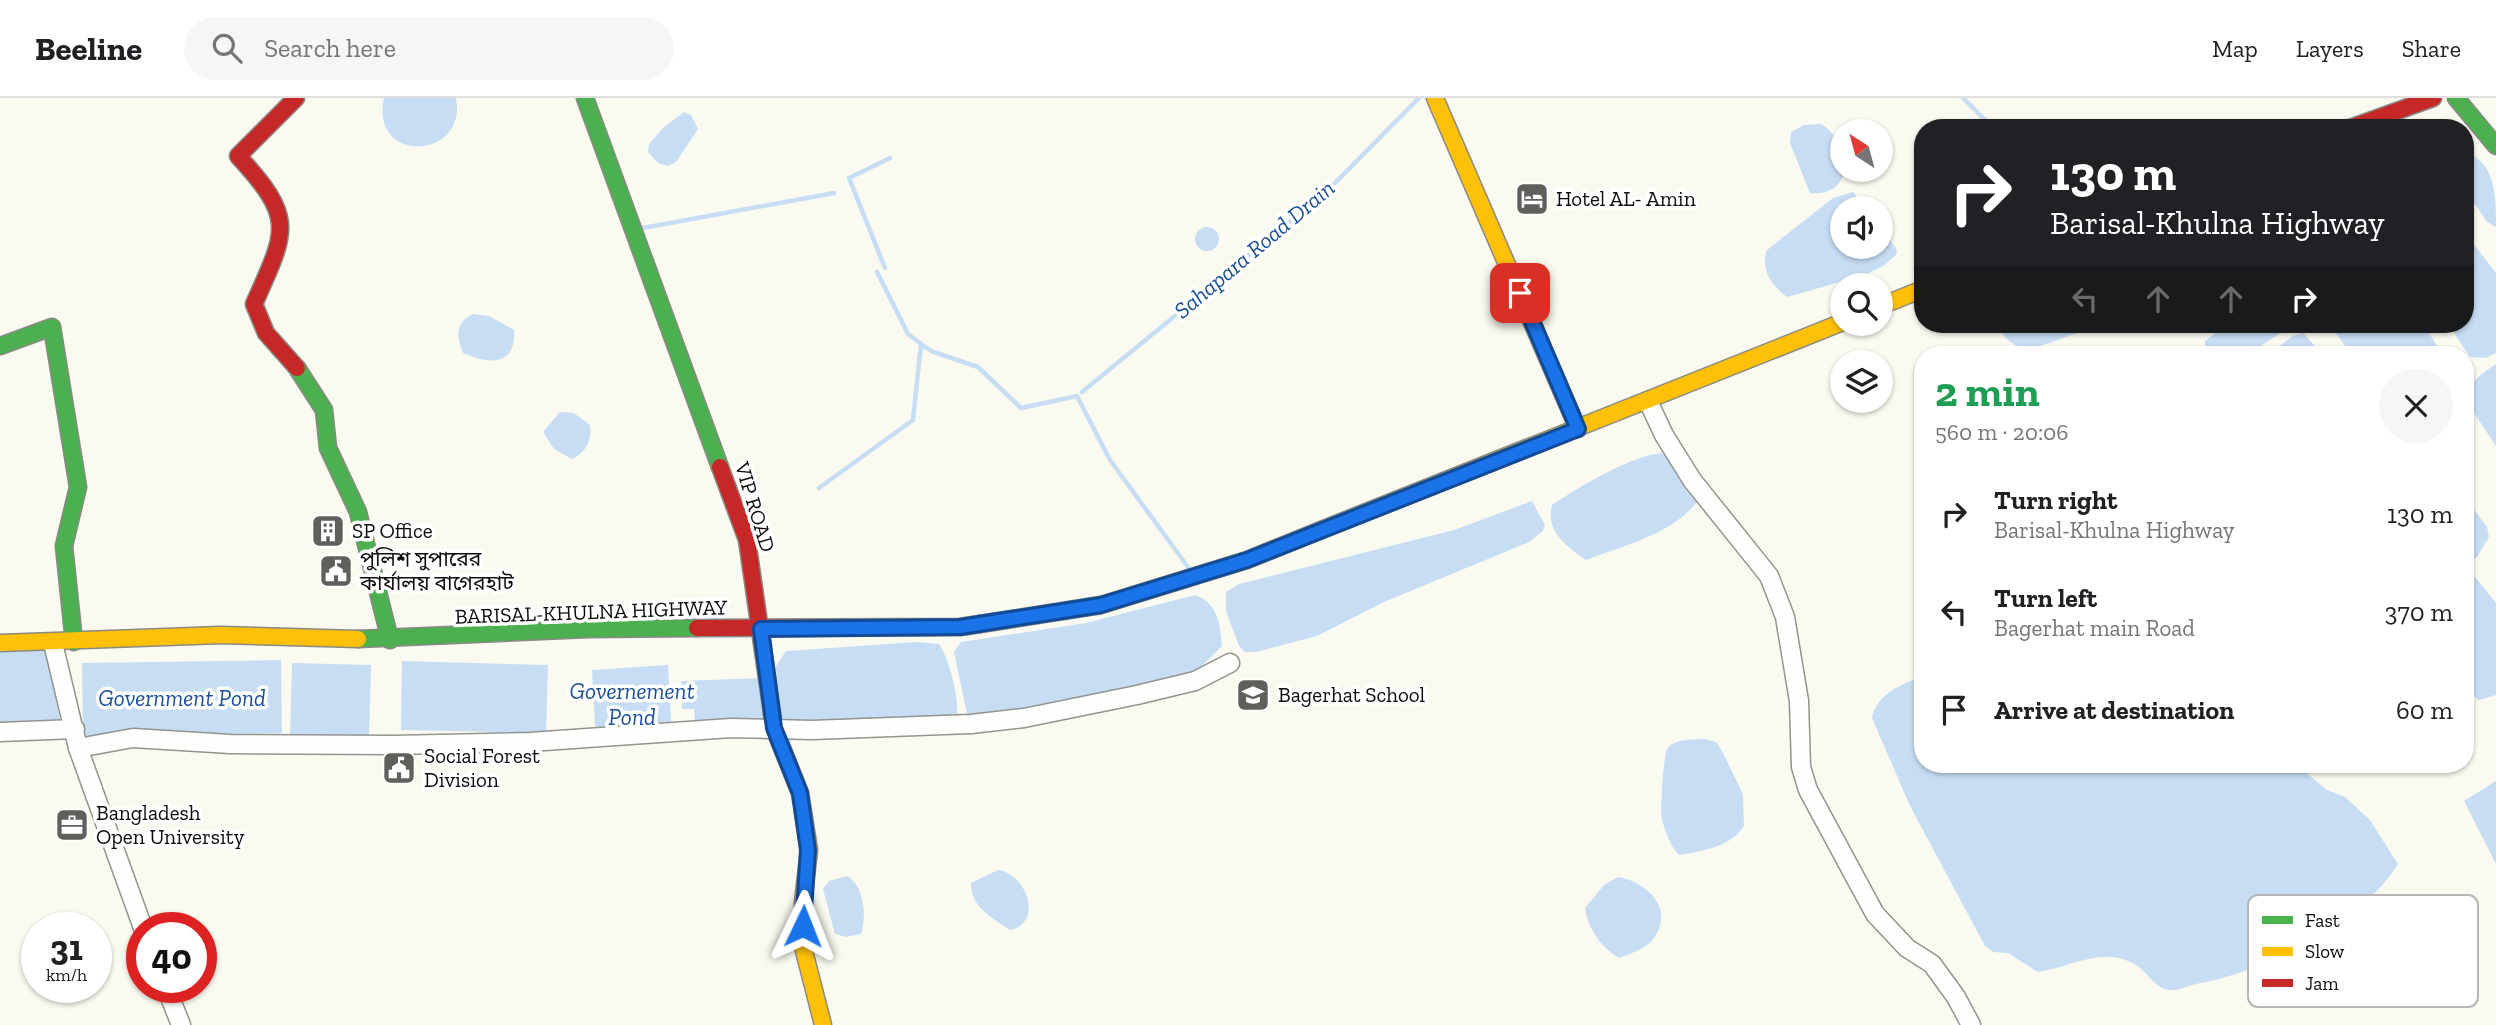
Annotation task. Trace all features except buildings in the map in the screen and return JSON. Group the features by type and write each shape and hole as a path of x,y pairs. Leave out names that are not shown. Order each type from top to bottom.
{"main road":[{"path":"296,98 238,156 274,199 284,221 281,242 254,304 266,333 296,366 324,410 328,448 358,512 390,640"},
{"name":"VIP ROAD","path":"586,98 747,540 774,728 802,804 808,850 803,947 823,1025"},
{"path":"1435,98 1578,429"},
{"path":"2375,119 2433,98"},
{"path":"2455,98 2473,119"},
{"path":"2474,120 2496,146"},
{"path":"1893,301 1914,293"},
{"path":"0,346 52,327 78,487 64,546 74,642"},
{"name":"BARISAL-KHULNA HIGHWAY","path":"0,643 221,635 390,640 588,629 960,627 1101,605 1247,560 1830,327"}],"street":[{"path":"1648,401 1664,435 1692,480 1769,576 1785,617 1800,701 1801,767 1808,790 1875,914 1907,948 1932,964 1956,997 1971,1025"},
{"path":"53,643 78,748 137,912"},
{"path":"78,748 133,738 230,744 393,745 530,742 684,730 916,727 1024,718 1195,681 1230,663"},
{"path":"0,732 75,729"},
{"path":"172,1003 181,1025"}],"water":[{"path":"384,98 456,98 456,119 448,134 435,143 419,146 403,144 391,135 383,120"},
{"path":"684,112 691,115 698,129 676,162 668,166 658,163 648,152 649,144 663,128"},
{"path":"1821,124 1830,132 1830,182 1839,182 1825,192 1810,193 1790,143 1791,132 1804,125"},
{"path":"2474,156 2485,167 2493,184 2496,227 2487,222 2474,203"},
{"path":"1853,192 1856,196 1840,196"},
{"path":"1830,200 1830,259 1891,259 1869,273 1830,273 1830,285 1787,297 1777,288 1766,270 1767,250"},
{"path":"1207,227 1215,231 1219,239 1215,247 1207,251 1199,247 1195,239 1199,231"},
{"path":"1893,244 1897,250 1893,258"},
{"path":"2474,244 2496,273 2496,353 2486,358 2474,357 2474,346 2463,346 2454,333 2474,333"},
{"path":"473,314 489,316 514,330 511,350 506,356 499,360 483,360 463,353 459,341 460,326"},
{"path":"2002,333 2077,333 2041,346 2018,346"},
{"path":"2215,333 2280,333 2261,346 2205,346 2205,341"},
{"path":"2303,333 2315,346 2279,346 2293,336"},
{"path":"2336,333 2429,333 2437,346 2345,346"},
{"path":"2496,364 2496,446 2474,413 2474,382"},
{"path":"560,412 574,413 590,425 587,445 572,459 554,449 543,432"},
{"path":"1662,453 1679,467 1696,495 1697,502 1674,523 1646,538 1586,560 1559,537 1552,523 1552,505 1620,466"},
{"path":"1532,501 1545,525 1543,531 1529,542 1384,602 1317,636 1256,652 1245,652 1239,646 1226,611 1226,592 1239,584 1454,530"},
{"path":"2474,510 2487,527 2489,537 2474,559"},
{"path":"2474,577 2496,603 2496,695 2479,700 2474,696"},
{"path":"1195,595 1209,603 1213,609 1219,622 1222,646 1200,668 1187,675 1148,686 975,719 967,714 954,652 961,642 1086,623"},
{"path":"917,642 939,644 943,651 955,693 956,720 788,725 781,716 775,668 786,651"},
{"name":"Government Pond","path":"46,649 61,726 0,728 0,652"},
{"name":"Government Pond","path":"281,660 282,733 83,736 82,663"},
{"path":"402,661 548,665 546,733 401,730"},
{"name":"Government Pond","path":"292,663 371,665 369,738 290,737"},
{"name":"Governement Pond","path":"668,665 672,738 596,743 592,670"},
{"path":"762,678 764,722 695,725 694,709 682,709 681,681"},
{"path":"1914,680 1914,773 2307,773 2327,790 2345,797 2370,820 2398,864 2372,895 2248,895 2248,970 2223,978 2169,990 2155,983 2136,965 2112,957 2087,959 2038,972 2008,953 1993,952 1985,946 1910,806 1872,718 1879,702 1899,687"},
{"path":"1705,739 1716,742 1743,794 1744,826 1732,839 1724,843 1706,850 1679,855 1662,820 1662,783 1666,752 1675,743"},
{"path":"2496,781 2496,864 2464,801"},
{"path":"998,870 1017,880 1028,899 1026,919 1020,926 1010,930 978,905 972,891 971,883"},
{"path":"847,876 857,886 863,902 864,919 861,934 846,937 835,934 823,889 829,881"},
{"path":"1618,877 1628,879 1646,889 1659,905 1661,914 1661,924 1653,940 1640,950 1619,958 1596,937 1585,908 1604,885"}],"waterway":[{"name":"Sahapara Road Drain","path":"1082,392 1325,193 1419,98"},
{"path":"1963,98 1984,119"},
{"name":"Sahapara Road Drain","path":"885,268 849,178 890,158"},
{"name":"Sahapara Road Drain","path":"643,228 834,193"},
{"name":"Sahapara Road Drain","path":"877,272 908,334 921,344"},
{"name":"Sahapara Road Drain","path":"819,488 913,420 921,344 931,351 978,367 1021,408 1077,396 1110,460 1188,567"}],"traffic: fast":[{"path":"585,98 720,467"},
{"path":"2456,98 2474,119"},
{"path":"2474,120 2496,146"},
{"path":"0,346 52,327 78,487 64,546 74,642"},
{"path":"297,368 324,410 328,448 358,512 390,640"},
{"path":"980,624 1101,605 1247,560 1321,530"},
{"path":"358,639 588,629 697,628"}],"traffic: slow":[{"path":"1435,98 1578,429"},
{"path":"1893,301 1914,293"},
{"path":"1321,530 1830,327"},
{"path":"0,643 221,635 358,639"},
{"path":"772,713 774,728 800,793 809,850 803,902 803,947 823,1025"}],"traffic: jam":[{"path":"296,98 238,156 270,195 280,226 274,259 254,304 266,333 297,368"},
{"path":"2375,119 2433,98"},
{"path":"720,467 747,540 772,713"},
{"path":"697,628 960,627 980,624"}],"place":[{"name":"Hotel AL- Amin","path":"1532,199"},
{"name":"SP Office","path":"328,531"},
{"name":"পুলিশ সুপারের কার্যালয় বাগেরহাট","path":"336,571"},
{"name":"Bagerhat School","path":"1253,695"},
{"name":"Social Forest Division","path":"399,768"},
{"name":"Bangladesh Open University","path":"72,825"}],"route":[{"path":"803,926 808,850 800,793 774,728 761,629 960,627 1101,605 1247,560 1578,429 1520,293"}]}
